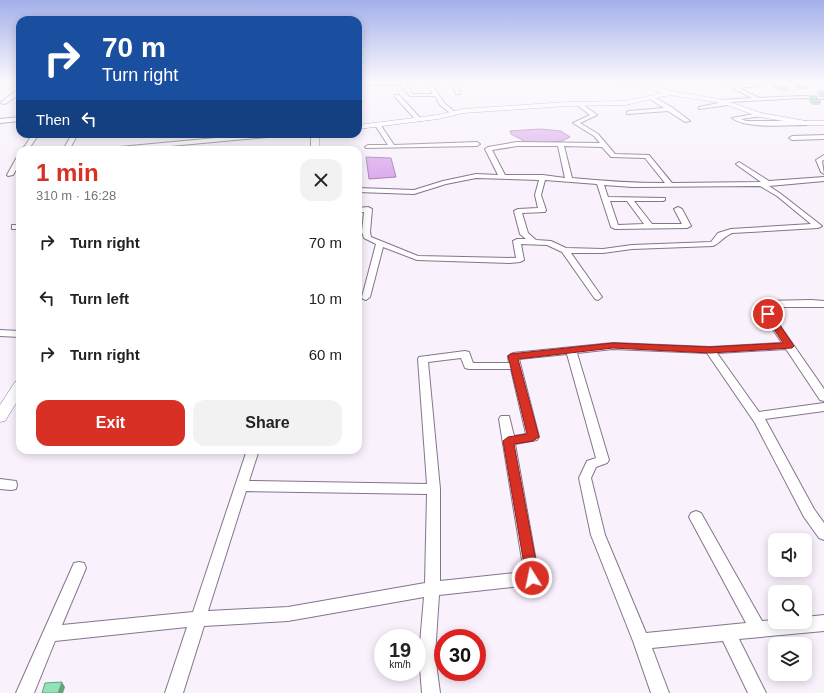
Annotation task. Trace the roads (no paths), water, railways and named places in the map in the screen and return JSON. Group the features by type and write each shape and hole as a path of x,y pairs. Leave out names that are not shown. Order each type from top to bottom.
{"street":[{"path":"414,114 419,120"},
{"path":"362,127 448,116 450,114"},
{"path":"593,114 576,123 596,135 613,156 647,156 670,185"},
{"path":"678,114 687,121"},
{"path":"758,114 735,118 746,123 824,123"},
{"path":"762,114 806,123"},
{"path":"0,121 16,119"},
{"path":"378,125 393,147"},
{"path":"792,138 824,137"},
{"path":"141,146 206,138"},
{"path":"368,147 477,144"},
{"path":"502,176 488,149 517,144 605,145"},
{"path":"561,145 570,179"},
{"path":"824,157 819,160 824,172"},
{"path":"10,175 16,164"},
{"path":"739,164 821,226"},
{"path":"362,190 414,192 445,182 476,176 543,177 633,185 764,184 824,179"},
{"path":"533,241 524,234 518,211 542,210 538,195 543,177"},
{"path":"599,181 614,227 686,226 678,209"},
{"path":"605,199 663,199"},
{"path":"630,200 649,226"},
{"path":"362,210 368,209 366,232 368,238 417,258 510,261 520,260 517,241 548,243 565,250 603,251 632,247 713,244 721,235 731,231 821,226"},
{"path":"366,297 380,242"},
{"path":"565,250 598,297"},
{"path":"824,304 811,302 761,304 824,397"},
{"path":"0,333 16,334"},
{"path":"508,441 533,437 513,356 613,346 710,350 789,346"},
{"path":"571,350 603,460 591,464 585,478 598,535 642,641 660,693"},
{"path":"710,350 756,416 809,513 824,534"},
{"path":"431,693 427,655 432,589 434,489 424,359 465,354 468,366 515,366"},
{"path":"0,417 16,391"},
{"path":"756,416 824,407"},
{"path":"50,634 197,619 288,614 432,589 532,578 505,419"},
{"path":"174,693 252,454"},
{"path":"241,486 434,489"},
{"path":"696,517 758,629"},
{"path":"25,693 79,568"},
{"path":"642,641 824,622"},
{"path":"727,632 757,693"}]}
